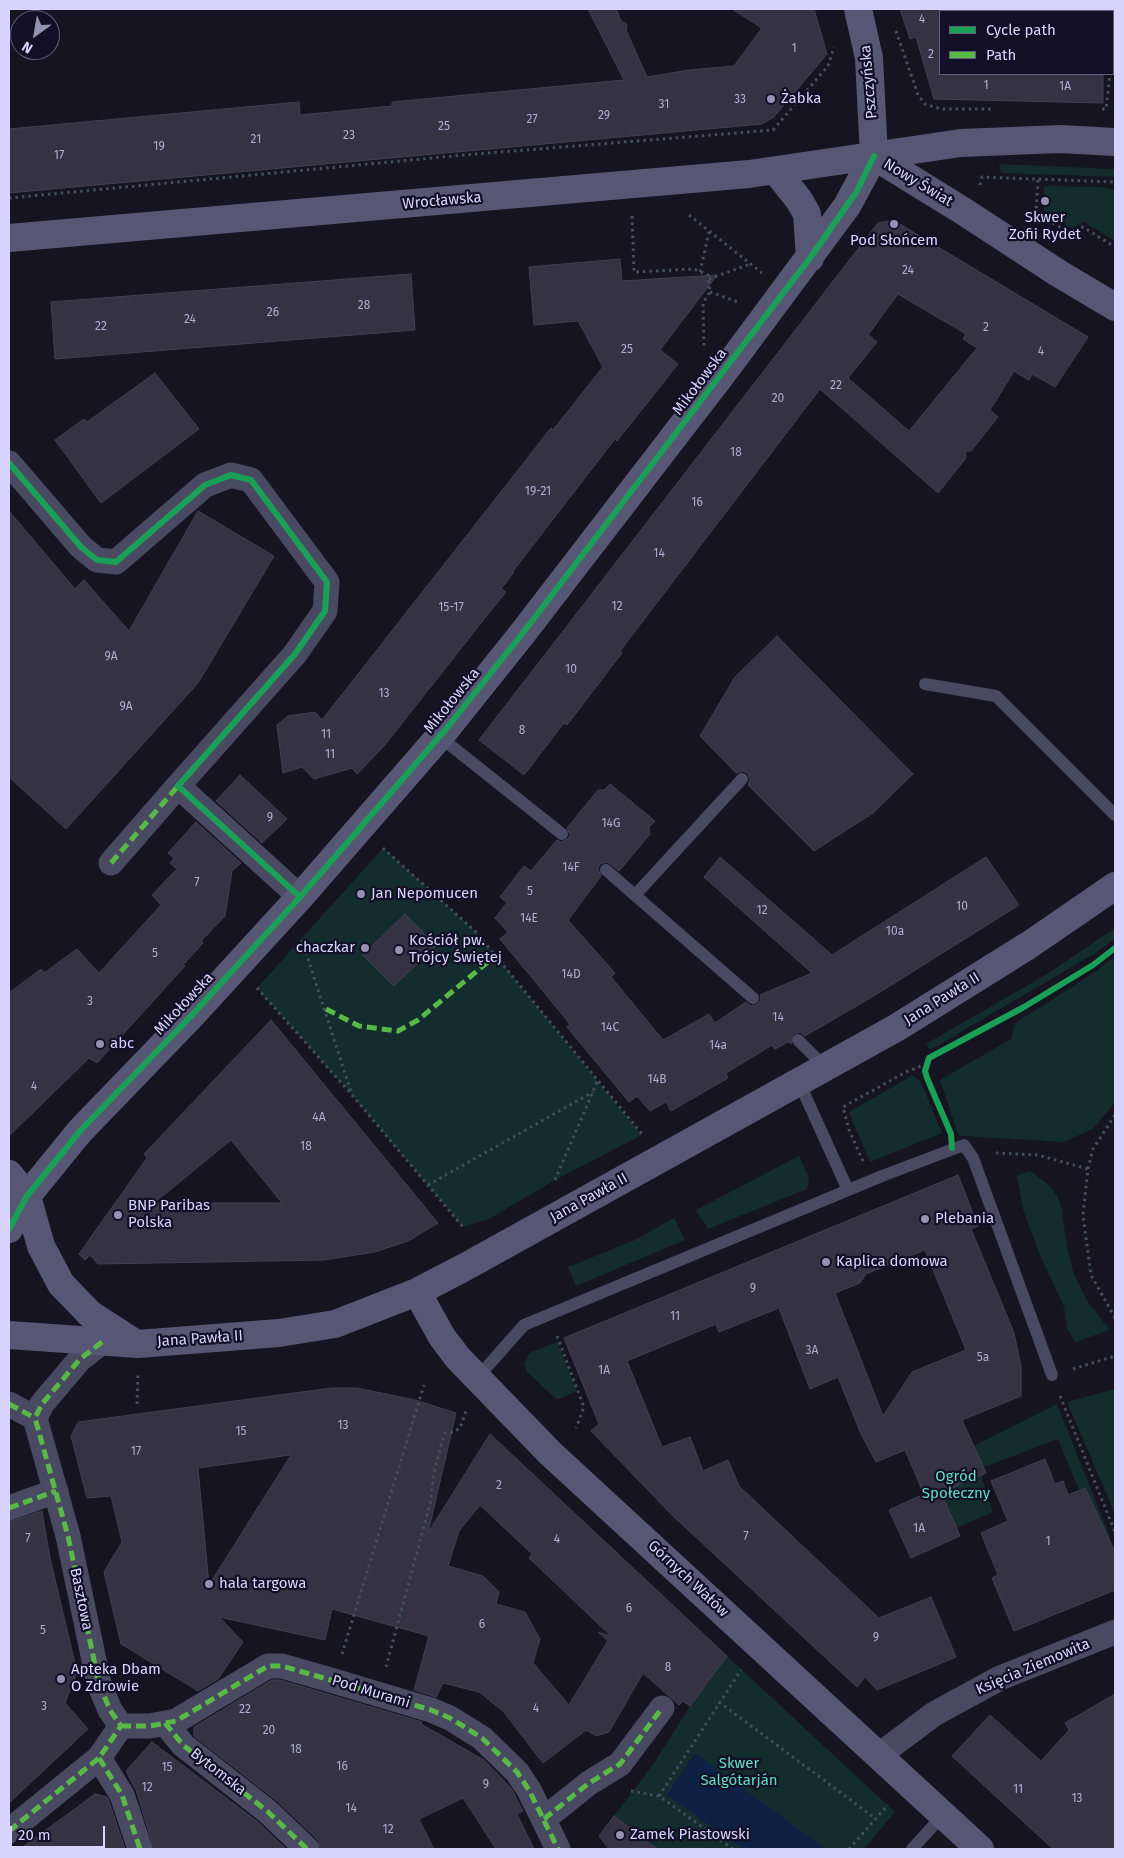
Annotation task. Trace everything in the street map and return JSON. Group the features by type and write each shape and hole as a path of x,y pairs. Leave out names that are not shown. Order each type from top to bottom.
{"main road":[{"name":"Pszczyńska","path":"858,9 869,58 874,156"},
{"name":"Nowy Świat","path":"874,156 936,146 1004,140 1091,140 1115,142"},
{"name":"Nowy Świat","path":"874,156 1058,273 1115,306"},
{"name":"Wrocławska","path":"9,238 776,171 874,156"},
{"name":"Mikołowska","path":"9,1228 27,1196 80,1131 191,1016 300,897 440,737 534,619 810,258 857,191 874,156"},
{"path":"776,171 799,200 807,214 810,258"},
{"name":"Jana Pawła II","path":"9,1335 102,1342 138,1354 335,1324 418,1292 798,1080 825,1067 950,995 1115,886"},
{"path":"9,1174 27,1196 41,1246 61,1284 90,1314 138,1354"},
{"name":"Górnych Wałów","path":"418,1292 442,1337 477,1378 550,1453 980,1849"}],"street":[{"path":"9,463 81,547 97,560 116,562 205,485 231,475 251,480 327,582 325,611 295,654 111,863"},
{"path":"178,786 300,897"},
{"path":"9,1404 35,1418 42,1404 80,1359 102,1342"},
{"name":"Basztowa","path":"35,1418 56,1491 99,1684 106,1704 121,1726"},
{"path":"9,1508 56,1491"},
{"name":"Księcia Ziemowita","path":"878,1756 934,1714 1000,1678 1115,1632"},
{"name":"Pod Murami","path":"166,1723 188,1715 268,1666 282,1666 378,1694 450,1718 482,1738 517,1772 544,1819 558,1849"},
{"path":"544,1819 589,1783 620,1764 662,1708"},
{"path":"9,1831 99,1758 121,1726 166,1723"},
{"name":"Bytomska","path":"166,1723 183,1745 267,1811 307,1849"},
{"path":"99,1758 122,1795 140,1849"}],"lane":[{"path":"925,684 996,696 1115,814"},
{"path":"440,737 562,834"},
{"path":"636,894 742,779"},
{"path":"606,870 636,894 753,998"},
{"path":"798,1040 825,1067"},
{"path":"798,1080 848,1190"},
{"path":"477,1378 524,1325 848,1190 964,1145 973,1158 1052,1376"},
{"path":"912,1849 942,1815"}],"path":[{"path":"894,25 918,94 925,104 941,109 997,109"},
{"path":"9,198 474,154 773,130 828,66 834,52 834,43"},
{"path":"1096,109 1106,109 1110,75"},
{"path":"982,177 1115,182"},
{"path":"1038,180 1036,212 1069,233 1083,227 1115,247"},
{"path":"689,215 764,274"},
{"path":"632,216 634,272 694,269 708,275 710,292 702,303 704,353"},
{"path":"700,272 709,232"},
{"path":"709,279 750,264"},
{"path":"710,292 742,303"},
{"path":"383,848 476,932 642,1135"},
{"path":"302,940 352,1095"},
{"path":"257,988 352,1095 463,1227"},
{"path":"849,1130 843,1107 906,1072 926,1064"},
{"path":"555,1180 598,1080"},
{"path":"428,1185 593,1092"},
{"path":"1115,1115 1093,1149 1088,1168 1083,1215 1091,1275 1115,1318"},
{"path":"973,1158 998,1153 1038,1155 1088,1168"},
{"path":"556,1335 584,1407 576,1428"},
{"path":"137,1404 138,1354"},
{"path":"1115,1356 1052,1376 1115,1532"},
{"path":"334,1681 424,1385"},
{"path":"378,1694 430,1504 434,1473 442,1441 445,1433 454,1432 460,1428 468,1407"},
{"path":"659,1796 742,1667"},
{"path":"719,1702 876,1819"},
{"path":"589,1783 609,1790 625,1790 659,1796 733,1849"},
{"path":"849,1849 890,1802"}],"green space":[{"path":"999,164 1115,169 1115,177 1001,173"},
{"path":"1044,186 1102,187 1115,190 1115,241 1084,222 1072,228 1044,211"},
{"path":"383,848 476,932 642,1135 555,1180 489,1219 463,1227 352,1095 257,988"},
{"path":"1115,928 1115,939 1094,954 930,1050 926,1044 1047,974"},
{"path":"1115,956 1115,1102 1094,1128 1064,1142 961,1136 958,1134 940,1080 1011,1039 1015,1023 1095,972"},
{"path":"913,1075 921,1082 942,1133 870,1162 849,1112"},
{"path":"799,1156 809,1178 807,1189 708,1229 696,1210"},
{"path":"1030,1171 1050,1186 1057,1196 1061,1206 1068,1252 1074,1275 1088,1302 1110,1330 1075,1342 1067,1328 1064,1306 1039,1253 1023,1209 1017,1175"},
{"path":"674,1218 685,1240 576,1286 568,1267 635,1240"},
{"path":"557,1342 577,1391 559,1399 555,1398 527,1372 524,1364 529,1353"},
{"path":"1115,1389 1115,1514 1067,1402"},
{"name":"Ogród Społeczny","path":"1057,1404 1110,1537 1101,1543 1058,1439 979,1469 993,1512 947,1532 922,1472"},
{"name":"Skwer Salgótarján","path":"727,1656 895,1812 864,1849 654,1849 655,1847 614,1816 654,1763 690,1706"}],"water":[{"path":"695,1753 825,1849 743,1849 667,1795"}],"building":[{"path":"588,9 616,9 621,21 627,24 626,30 647,77 689,70 734,66 762,28 732,9 814,9 827,54 774,117 762,124 9,193 9,129 299,102 300,115 392,106 392,102 624,80"},
{"path":"900,9 940,9 939,75 1103,75 1103,103 934,99 916,37 910,39"},
{"path":"893,220 1088,337 1055,387 1032,374 1029,380 1014,371 990,410 998,417 971,451 965,451 966,458 938,493 820,389 620,651 622,653 567,725 564,723 524,775 479,740 878,223","holes":["898,294 966,334 963,339 977,348 909,431 848,378 877,342 868,335"]},
{"path":"620,259 622,281 717,275 660,350 678,364 617,441 615,439 513,571 501,589 506,592 384,746 357,774 352,768 314,779 302,767 283,773 277,725 288,716 315,712 322,720 551,428 553,430 603,367 578,321 534,325 529,267"},
{"path":"411,274 415,330 55,359 51,302"},
{"path":"155,373 199,429 101,503 55,440 84,419 87,422"},
{"path":"9,511 75,589 84,580 129,631 198,511 274,556 198,683 66,829 9,777"},
{"path":"777,636 913,774 873,813 814,851 748,785 750,780 748,773 743,771 736,773 700,736 735,677"},
{"path":"240,775 287,819 262,843 216,801"},
{"path":"610,784 655,821 649,827 650,834 619,871 608,862 600,864 598,869 601,876 568,920 615,973 611,977 663,1040 709,1014 715,1023 746,1002 751,1006 756,1005 761,1000 760,995 812,973 704,877 720,857 832,955 986,857 1019,905 877,994 805,1036 800,1032 793,1034 791,1044 788,1042 775,1049 772,1045 726,1073 728,1078 671,1111 666,1102 650,1111 637,1096 629,1102 567,1027 570,1024 500,939 508,932 495,918 507,903 500,897 524,866 531,871 557,840 561,842 568,839 570,835 567,828 598,790 604,790"},
{"path":"196,822 241,863 232,871 225,916 201,941 203,943 183,965 185,966 97,1063 89,1058 9,1136 9,993 41,969 44,973 77,949 99,973 161,905 152,895 177,869 170,863 174,858 168,853"},
{"name":"Kościół pw. Trójcy Świętej","path":"405,914 436,946 394,986 363,955"},
{"path":"271,1020 438,1223 408,1241 375,1252 324,1260 98,1264 90,1255 85,1260 79,1254 147,1158 144,1154","holes":["231,1140 282,1203 154,1203"]},
{"path":"958,1175 978,1226 971,1229 1014,1333 1021,1366 1021,1396 962,1420 986,1473 941,1493 960,1536 911,1558 889,1510 924,1494 905,1450 876,1462 861,1434 838,1377 810,1389 779,1308 719,1332 716,1324 627,1361 662,1447 690,1437 703,1471 728,1460 739,1486 879,1618 931,1597 956,1657 877,1690 865,1677 857,1687 672,1515 591,1431 599,1424 564,1338","holes":["925,1250 966,1350 912,1372 883,1416 835,1293 860,1283 866,1274"]},
{"path":"332,1388 357,1388 415,1400 456,1413 428,1533 490,1434 727,1656 690,1706 683,1701 679,1705 643,1673 609,1732 596,1736 586,1730 543,1763 503,1711 479,1692 443,1683 436,1697 414,1690 429,1636 332,1609 325,1640 219,1617 243,1642 218,1679 198,1691 121,1644 104,1572 122,1542 111,1496 87,1498 71,1436 78,1422","holes":["291,1455 209,1585 198,1468","480,1505 532,1554 529,1558 611,1636 598,1632 608,1641 569,1705 533,1663 540,1639 525,1612 496,1604 499,1592 483,1576 448,1566 459,1531"]},
{"path":"1045,1459 1055,1484 1063,1481 1068,1495 1085,1488 1115,1552 1115,1590 1014,1631 992,1578 998,1575 981,1533 1008,1521 991,1481"},
{"path":"42,1511 50,1558 77,1672 65,1703 88,1729 9,1803 9,1522"},
{"path":"272,1680 280,1680 422,1722 421,1724 484,1760 511,1788 523,1811 517,1814 534,1849 496,1849 463,1798 419,1819 434,1849 321,1849 317,1839 277,1801 194,1736 194,1727"},
{"path":"1115,1694 1115,1849 1053,1849 952,1756 990,1715 1041,1761 1069,1730 1065,1723"},
{"path":"152,1742 258,1822 286,1849 154,1849 136,1790 126,1771"},
{"path":"95,1794 107,1797 125,1849 20,1849"},
{"name":"Zamek Piastowski","path":"614,1816 657,1849 609,1849 599,1836"}],"marked path":[{"path":"111,863 178,786"},
{"path":"326,1009 359,1026 398,1031 418,1020 495,956"},
{"path":"102,1342 80,1359 42,1404 35,1418 68,1536 99,1684 110,1710 121,1726"},
{"path":"9,1404 35,1418"},
{"path":"9,1508 56,1491"},
{"path":"121,1726 150,1726 176,1721 268,1666 282,1666 431,1710 450,1718 482,1738 517,1772 529,1790 558,1849"},
{"path":"544,1819 589,1783 620,1764 662,1708"},
{"path":"165,1723 183,1745 267,1811 307,1849"},
{"path":"9,1831 99,1758 121,1726"},
{"path":"99,1758 122,1795 140,1849"}],"cycle path":[{"path":"9,1229 27,1196 80,1131 191,1016 300,897 446,729 522,634 810,258 857,191 874,156"},
{"path":"9,463 81,547 97,560 116,562 205,485 231,475 251,480 327,582 325,611 295,654 178,786 300,897"},
{"path":"952,1148 951,1134 925,1071 929,1058 1024,1007 1093,965 1115,948"}],"place":[{"name":"Żabka","path":"771,99"},
{"name":"Skwer Zofii Rydet","path":"1045,201"},
{"name":"Pod Słońcem","path":"894,224"},
{"name":"Jan Nepomucen","path":"361,894"},
{"name":"chaczkar","path":"365,948"},
{"name":"Kościół pw. Trójcy Świętej","path":"399,950"},
{"name":"abc","path":"100,1044"},
{"name":"BNP Paribas Polska","path":"118,1215"},
{"name":"Plebania","path":"925,1219"},
{"name":"Kaplica domowa","path":"826,1262"},
{"name":"hala targowa","path":"209,1584"},
{"name":"Apteka Dbam O Zdrowie","path":"61,1679"},
{"name":"Zamek Piastowski","path":"620,1835"}]}
